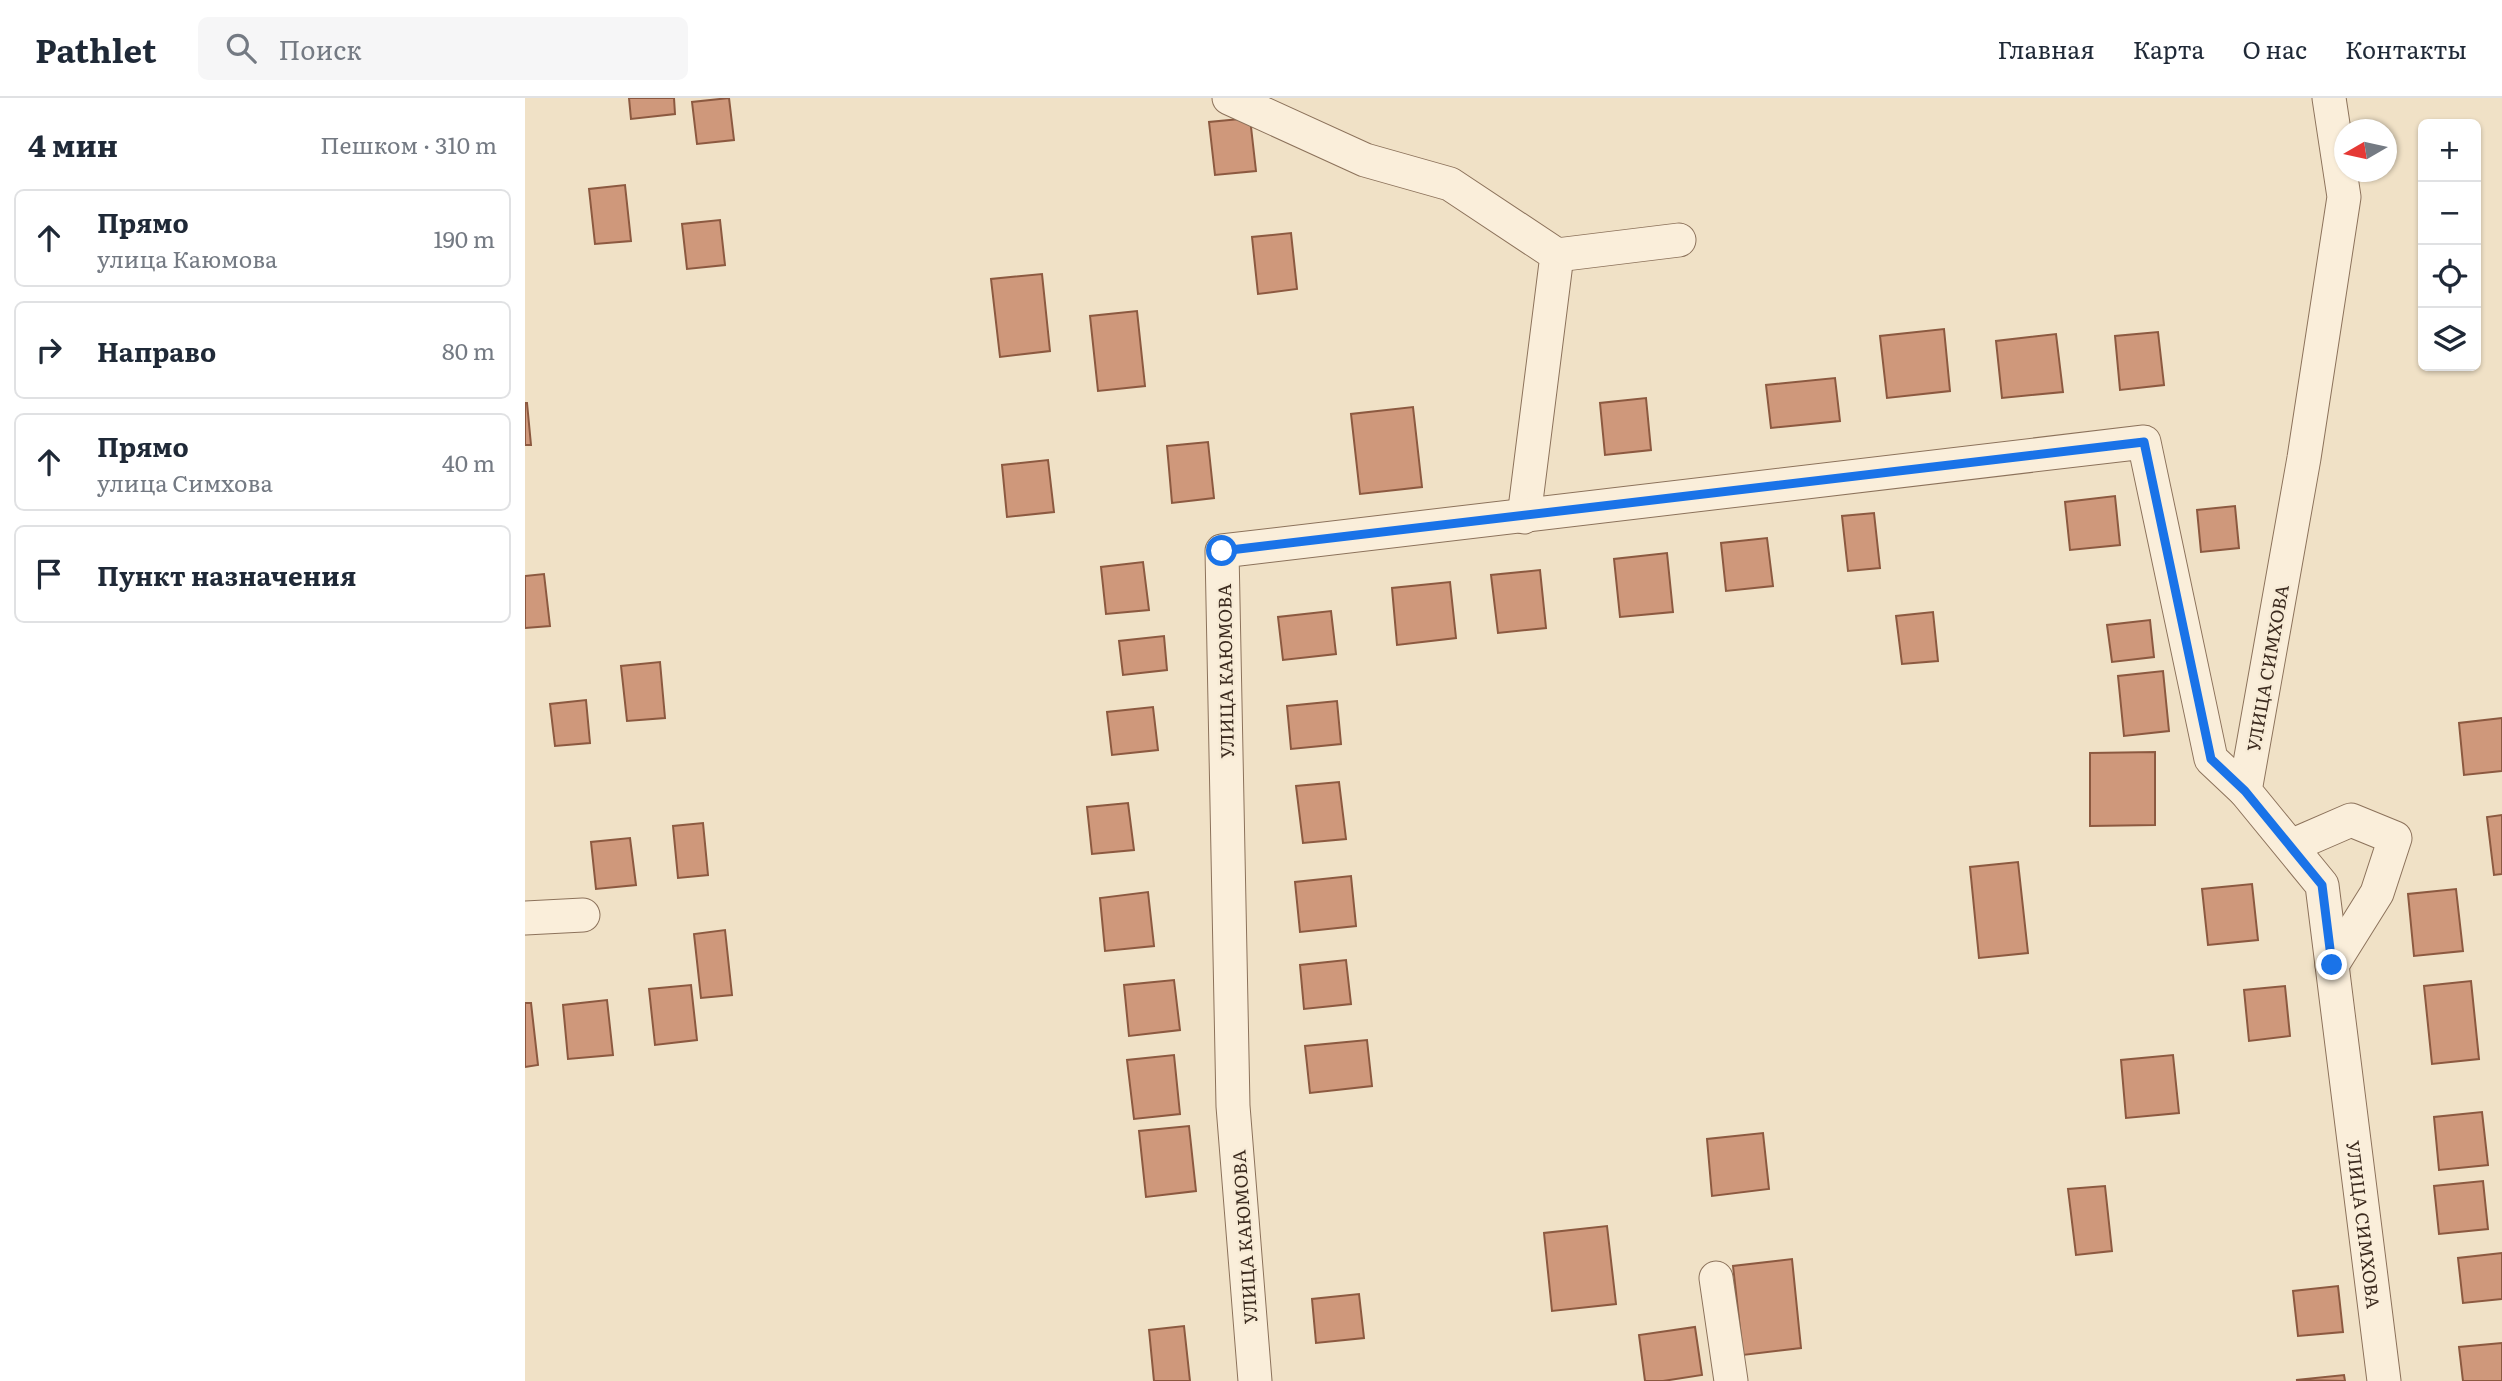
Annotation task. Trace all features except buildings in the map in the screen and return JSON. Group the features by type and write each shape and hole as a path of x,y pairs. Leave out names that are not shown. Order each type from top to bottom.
{"street":[{"path":"1229,98 1365,160 1450,184 1557,255 1679,240"},
{"name":"УЛИЦА СИМХОВА","path":"2329,98 2344,197 2304,458 2245,791 2322,885 2384,1381"},
{"path":"1524,517 1557,255"},
{"name":"УЛИЦА КАЮМОВА","path":"1255,1381 1233,1106 1222,551 2144,442 2211,759 2245,791"},
{"path":"2291,846 2351,820 2395,838 2377,893 2332,965"},
{"path":"525,918 583,915"},
{"path":"1716,1278 1731,1381"}],"route":[{"path":"1222,551 2144,442 2211,759 2245,791 2322,885 2332,965"}]}
